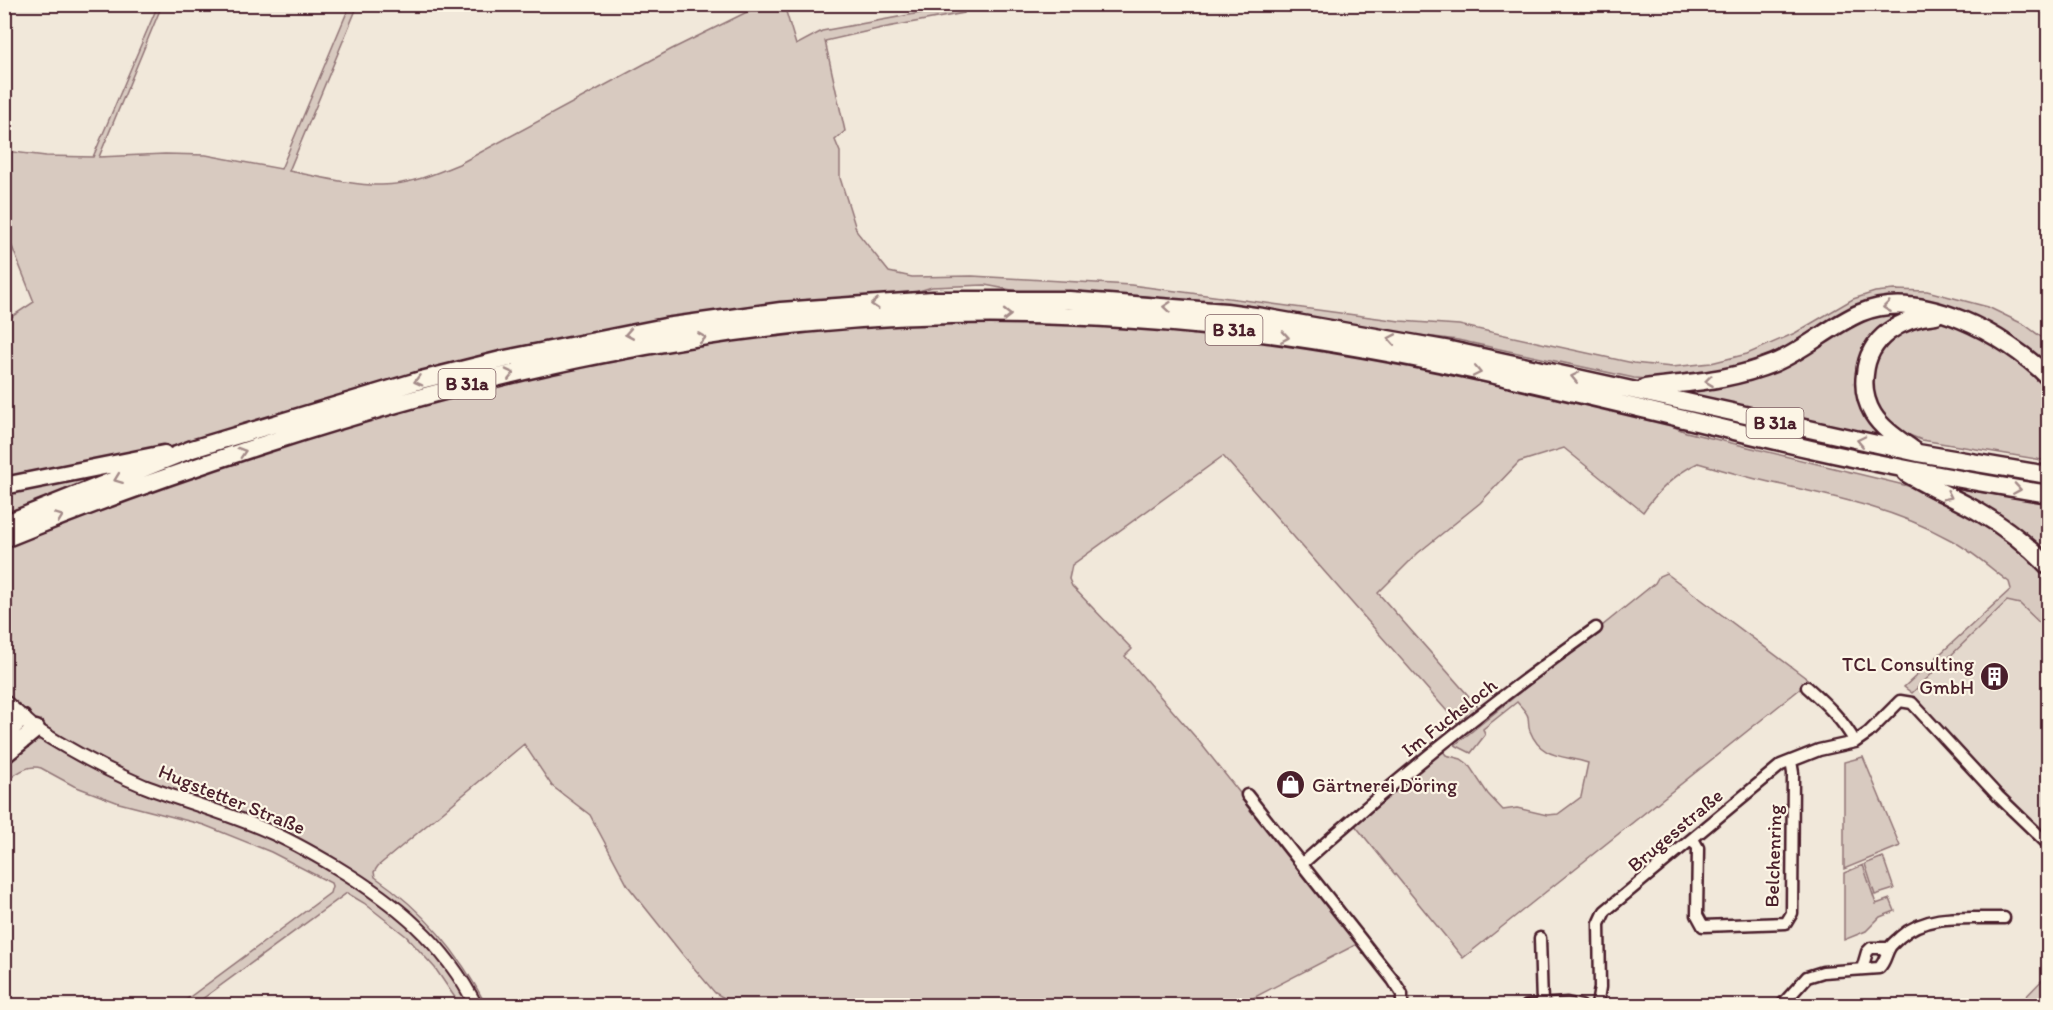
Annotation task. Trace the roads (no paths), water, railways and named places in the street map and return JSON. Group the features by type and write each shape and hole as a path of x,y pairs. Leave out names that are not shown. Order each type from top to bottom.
{"highway":[{"name":"B 31a","path":"4,524 192,449 421,380 569,345 665,327 781,311 933,300 1069,300 1226,312 1450,350 1918,453 2049,475"},
{"path":"1632,389 1730,378 1746,373 1798,351 1843,322 1869,310 1895,306 1929,309 1969,323 2016,349 2049,377"},
{"name":"B 31a","path":"4,539 191,468 347,418 513,373 675,341 837,321 949,315 1033,315 1115,319 1257,333 1367,350 1515,380 1897,468 2049,494"},
{"path":"1918,453 1887,429 1872,413 1864,384 1866,364 1874,346 1897,325 1911,319 1944,315"},
{"path":"4,486 192,449"},
{"path":"1897,468 1979,512 2009,531 2049,566"},
{"path":"4,736 22,718"},
{"path":"4,754 36,729"}],"main road":[{"name":"Hugstetter Straße","path":"4,702 36,729"}],"street":[{"name":"Im Fuchsloch","path":"1302,864 1345,825 1442,746 1596,628"},
{"path":"1807,687 1830,707 1848,729 1855,742"},
{"name":"Brugesstraße","path":"1597,1005 1600,987 1599,924 1605,912 1781,765 1819,750 1855,742 1868,733 1900,701 1912,703 1998,796 2049,844"},
{"name":"Hugstetter Straße","path":"36,729 65,748 111,772 269,831 310,851 358,880 392,903 427,935 449,961 476,1005"},
{"name":"Belchenring","path":"1693,839 1698,848 1697,915 1703,926 1786,923 1792,913 1793,773 1791,761"},
{"path":"1247,795 1393,980 1402,994 1402,1005"},
{"path":"1781,1005 1807,977 1823,972 1879,968 1885,962 1889,948 1909,930 1923,923 1945,918 2004,918"},
{"path":"1540,938 1542,1004"},
{"path":"1862,969 1867,952 1871,948 1889,948"},
{"path":"1527,1005 1567,1003 1581,1005"}],"place":[{"name":"TCL Consulting GmbH","path":"1995,676"},
{"name":"Gärtnerei Döring","path":"1291,785"}]}
